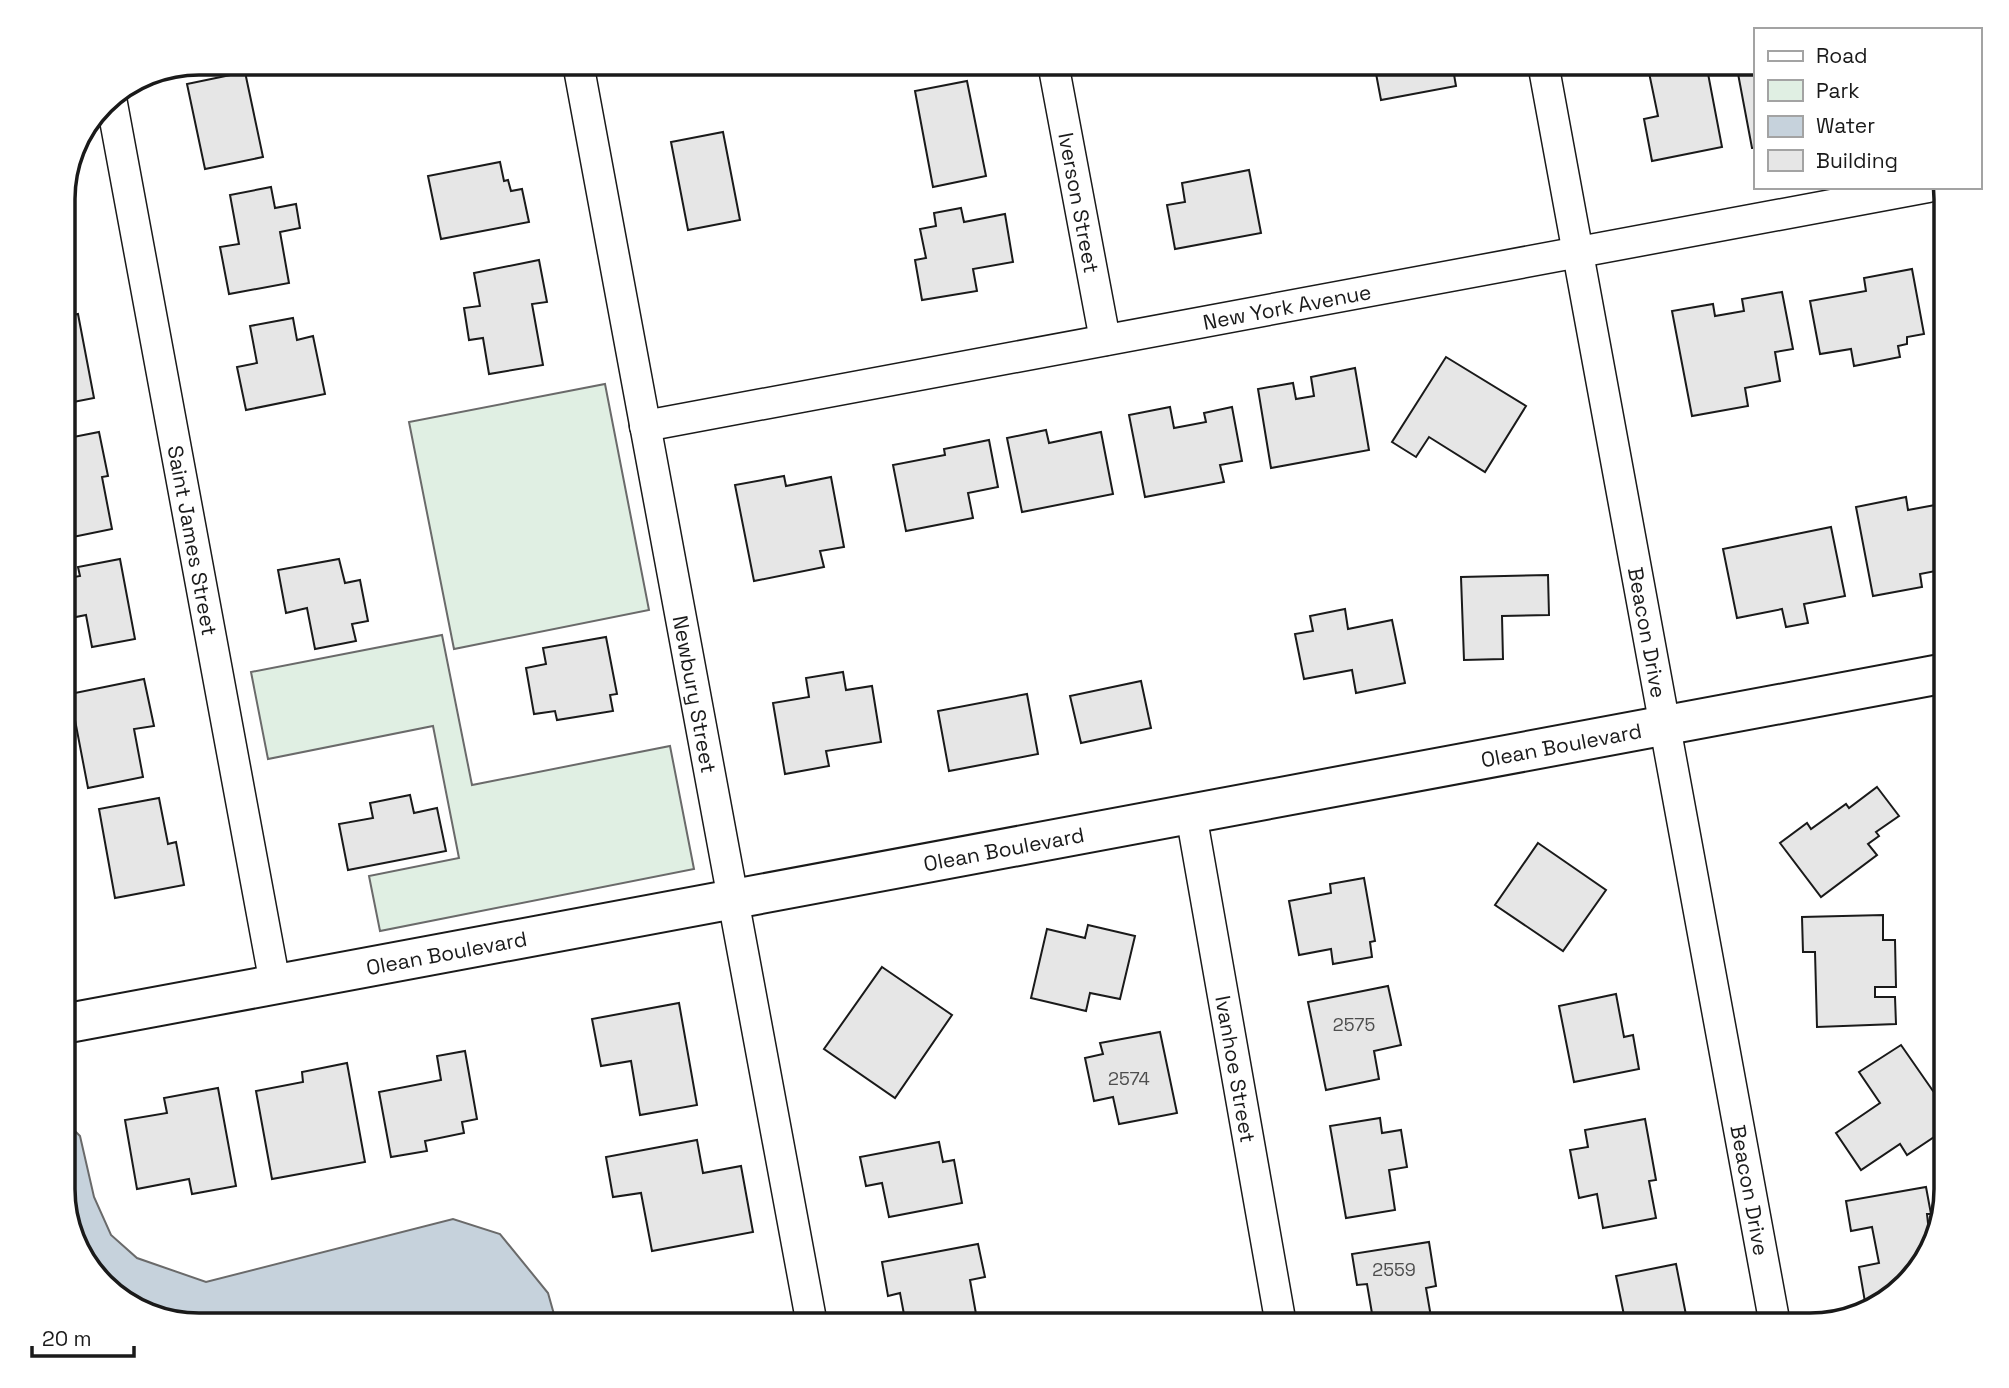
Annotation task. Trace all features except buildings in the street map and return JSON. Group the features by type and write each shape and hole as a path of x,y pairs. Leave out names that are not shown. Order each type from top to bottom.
{"street":[{"name":"Iverson Street","path":"1055,75 1105,340"},
{"name":"Beacon Drive","path":"1545,75 1772,1313"},
{"name":"Newbury Street","path":"580,76 810,1313"},
{"name":"Saint James Street","path":"113,109 275,984"},
{"name":"New York Avenue","path":"645,426 1917,189"},
{"name":"Olean Boulevard","path":"76,1022 1934,675"},
{"name":"Ivanhoe Street","path":"1191,814 1280,1313"}],"green space":[{"path":"605,384 649,610 454,649 409,422"},
{"path":"442,635 472,785 670,746 694,869 380,931 369,876 459,858 433,726 268,759 251,672"}],"water":[{"path":"76,1132 80,1136 94,1197 111,1235 137,1258 206,1282 453,1219 500,1234 548,1293 554,1313 199,1313 159,1306 130,1292 117,1282 92,1251 79,1221 76,1197"}]}
